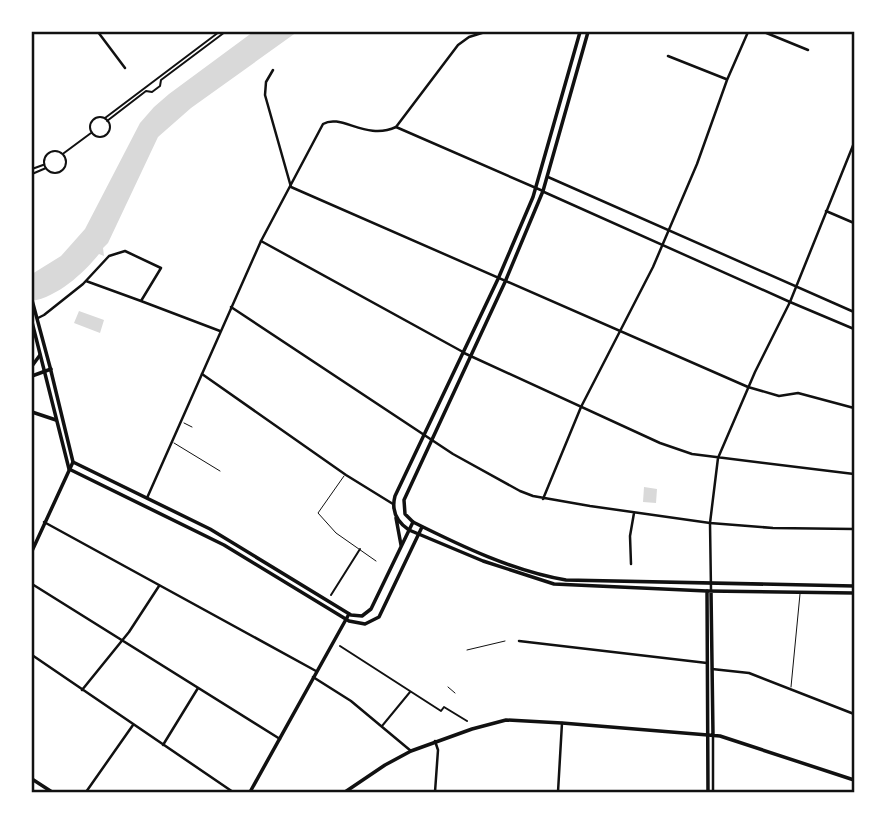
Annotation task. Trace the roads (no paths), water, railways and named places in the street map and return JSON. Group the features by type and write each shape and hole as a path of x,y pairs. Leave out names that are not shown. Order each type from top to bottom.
{"main road":[{"path":"399,553 401,540 393,504 537,189 580,32"},
{"path":"588,32 543,191 505,282 404,500 406,516 422,527 484,555 553,578 855,586"},
{"path":"32,300 73,462 32,551"},
{"path":"32,322 69,469"},
{"path":"32,366 40,355"},
{"path":"32,376 51,369"},
{"path":"32,412 52,417 59,425"},
{"path":"73,462 210,529 349,614 362,616 369,612 413,522"},
{"path":"69,469 224,545 346,619 365,624 379,617 422,527"},
{"path":"395,513 401,524 409,530 482,561 554,584 709,591 855,593"},
{"path":"414,547 423,540 430,539"},
{"path":"709,591 711,735"},
{"path":"709,591 712,669 710,793"},
{"path":"250,793 349,614"},
{"path":"345,793 385,765 411,751 498,721 562,723 711,735 759,747 855,780"},
{"path":"32,779 52,793"}],"street":[{"path":"98,32 125,68"},
{"path":"160,79 219,32"},
{"path":"106,120 225,32"},
{"path":"147,498 261,241 324,123 336,121 374,132 384,132 396,127 458,45 469,37 485,32"},
{"path":"543,499 581,407 663,246 748,32"},
{"path":"764,32 808,50"},
{"path":"668,55 727,80"},
{"path":"273,70 266,82 265,94 291,187"},
{"path":"145,90 152,92 160,86 160,79"},
{"path":"99,117 106,120 110,128 107,134 99,137 92,132 90,126 93,120 99,117"},
{"path":"396,127 855,329"},
{"path":"63,154 92,132"},
{"path":"709,591 710,523 718,458 748,387 797,286 855,143"},
{"path":"50,151 63,154 66,163 62,170 53,173 46,169 45,157 50,151"},
{"path":"32,170 44,164"},
{"path":"32,174 46,169"},
{"path":"548,177 855,312"},
{"path":"291,187 748,387 779,396 798,393 855,408"},
{"path":"826,211 855,223"},
{"path":"261,241 470,356 660,443 692,454 855,474"},
{"path":"37,315 44,315 86,281 108,256 125,251 161,268 141,301"},
{"path":"86,281 220,331"},
{"path":"231,307 430,439 520,491 543,499 710,523 773,528 855,529"},
{"path":"202,373 346,475 393,504"},
{"path":"631,564 630,536 634,513"},
{"path":"44,522 316,671"},
{"path":"331,596 360,550"},
{"path":"32,584 280,739"},
{"path":"800,592 801,585"},
{"path":"82,690 159,586"},
{"path":"519,642 708,663"},
{"path":"340,646 441,711 444,707 467,721"},
{"path":"32,655 233,793"},
{"path":"712,669 749,673 855,715"},
{"path":"313,677 351,701 411,751"},
{"path":"163,745 198,687"},
{"path":"382,726 410,691"},
{"path":"558,793 562,723"},
{"path":"86,793 133,725"},
{"path":"435,741 438,750 435,793"}],"lane":[{"path":"181,421 191,427"},
{"path":"172,442 220,471"},
{"path":"346,475 318,513 337,533 376,561"},
{"path":"791,690 800,592"},
{"path":"467,650 505,642"},
{"path":"448,687 455,693"}]}
